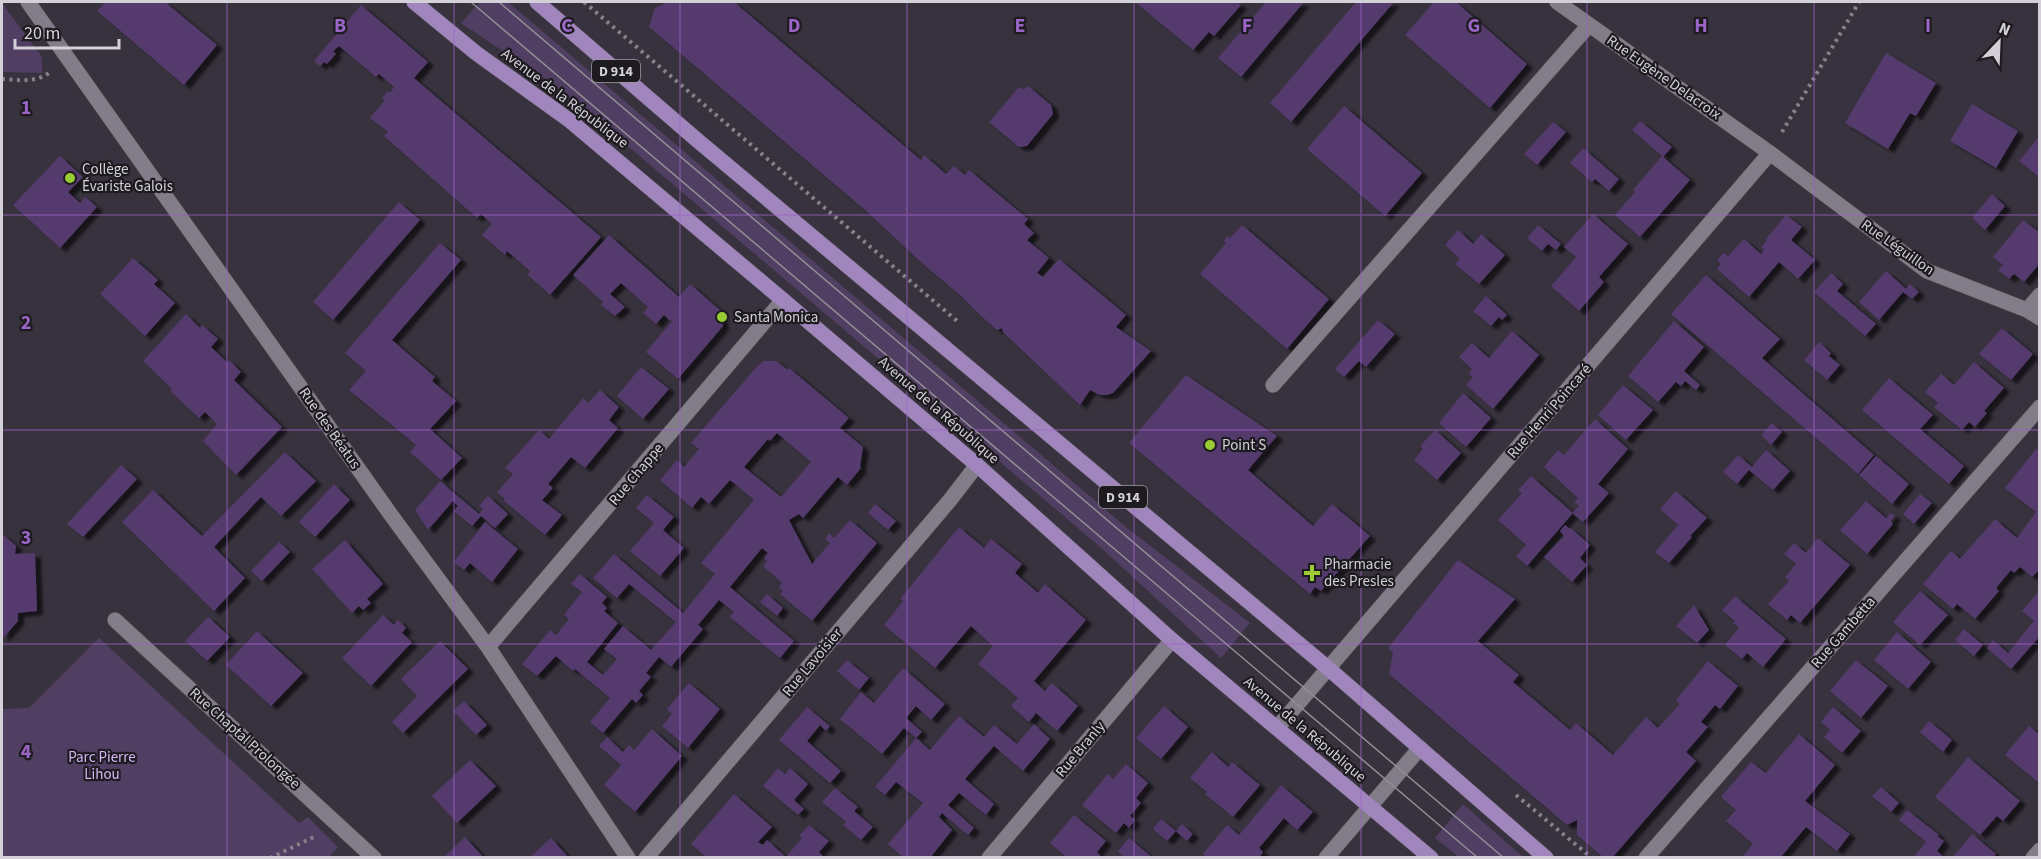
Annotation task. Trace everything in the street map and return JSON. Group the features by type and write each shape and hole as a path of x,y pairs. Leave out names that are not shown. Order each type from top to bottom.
{"main road":[{"name":"Avenue de la République","path":"414,2 476,53 569,120 783,300 977,465 1172,640 1431,858"},
{"name":"D 914","path":"537,2 723,163 1329,669 1546,858"}],"street":[{"name":"Rue des Béatus","path":"28,2 391,515 488,647 628,858"},
{"name":"Rue Eugène Delacroix","path":"1557,2 1770,153"},
{"path":"1273,385 1589,24"},
{"name":"Rue Henri Poincaré","path":"1277,729 1770,153"},
{"name":"Rue Léguillon","path":"1770,153 1927,271 2033,314"},
{"path":"2033,314 2040,295"},
{"name":"Rue Chappe","path":"488,647 783,300"},
{"name":"Rue Gambetta","path":"1646,858 2040,407"},
{"name":"Rue Lavoisier","path":"646,858 950,500 977,465"},
{"name":"Rue Chaptal Prolongée","path":"115,620 374,858"},
{"name":"Rue Branly","path":"989,858 1172,640"},
{"path":"1326,858 1420,748"},
{"path":"2033,858 2040,850"}],"path":[{"path":"1770,153 1859,2"},
{"path":"2,79 42,78 68,58"},
{"path":"270,858 340,825"}],"green space":[{"path":"480,2 508,2 1126,527 1250,623 1221,658 1099,546 564,92 461,23"},
{"path":"2,3 42,57 42,73 2,72"},
{"name":"Parc Pierre Lihou","path":"99,638 299,823 308,817 338,847 328,858 2,857 2,709 29,708"},
{"path":"1463,804 1523,857 1459,857 1435,838"}],"building":[{"path":"105,2 165,2 217,45 184,85 97,11"},
{"path":"668,2 734,2 921,160 924,155 946,174 954,166 965,175 969,170 1028,219 1024,224 1034,233 1027,240 1049,258 1037,273 1043,277 1059,259 1126,315 1116,327 1151,351 1113,393 1100,395 1090,390 1080,405 1003,332 1002,328 997,330 864,209 649,27 655,8"},
{"path":"1135,2 1237,2 1241,5 1214,36 1209,32 1193,50"},
{"path":"1266,2 1304,2 1241,77 1218,58"},
{"path":"1356,2 1394,2 1291,122 1270,103"},
{"path":"1434,2 1456,2 1527,64 1490,108 1405,35"},
{"path":"361,5 428,62 414,78 601,237 550,295 528,275 530,271 507,251 505,255 482,235 492,224 481,214 477,218 384,136 388,132 370,118 385,100 382,98 394,87 379,74 376,77 339,46 333,51 336,54 327,64 324,62 320,66 314,61"},
{"path":"1886,53 1936,83 1916,116 1910,113 1888,149 1845,123"},
{"path":"1028,86 1051,105 1053,114 1027,146 1019,147 989,122 1019,87 1024,89"},
{"path":"1972,104 2018,131 1996,168 1950,141"},
{"path":"1344,106 1422,173 1385,216 1307,149"},
{"path":"1640,121 1672,147 1663,157 1690,180 1640,237 1615,215 1662,156 1632,130"},
{"path":"1553,122 1566,132 1537,165 1524,154"},
{"path":"2040,136 2040,178 2019,161"},
{"path":"1583,148 1619,179 1609,191 1595,179 1592,182 1570,163"},
{"path":"60,156 83,177 68,192 80,203 85,197 97,207 60,248 13,205"},
{"path":"1992,194 2005,206 1985,230 1972,218"},
{"path":"399,202 420,220 333,320 313,302"},
{"path":"1593,214 1628,244 1599,277 1604,282 1579,311 1551,286 1576,257 1564,247"},
{"path":"1786,215 1802,227 1791,240 1815,260 1798,279 1779,262 1749,297 1717,269 1721,264 1717,260 1724,253 1728,256 1744,239 1761,254 1764,250 1761,247 1766,239"},
{"path":"2023,220 2040,233 2040,263 2024,282 2014,274 2009,279 1998,270 2003,265 1993,257"},
{"path":"1242,225 1329,299 1287,349 1200,274 1226,243 1224,241 1227,236 1230,238"},
{"path":"1538,225 1561,244 1556,250 1548,244 1542,251 1527,238"},
{"path":"1458,230 1473,244 1481,234 1505,255 1479,284 1455,264 1460,259 1445,245"},
{"path":"609,235 679,297 690,284 721,311 723,326 678,379 646,352 673,320 670,321 664,315 656,324 643,313 648,307 621,283 610,294 625,307 615,316 601,305 603,302 573,275"},
{"path":"440,243 461,260 392,340 435,377 432,381 456,401 430,429 462,458 441,480 410,452 416,445 349,390 366,371 345,353"},
{"path":"133,258 158,280 154,284 175,303 145,336 100,294"},
{"path":"1886,271 1906,289 1910,284 1919,292 1912,299 1903,292 1879,320 1859,302"},
{"path":"1831,273 1843,284 1837,291 1876,324 1865,336 1814,292"},
{"path":"1706,275 1780,339 1762,358 1874,455 1858,474 1671,314"},
{"path":"1486,296 1507,315 1502,320 1499,317 1491,326 1473,311"},
{"path":"186,314 200,328 202,325 218,339 211,347 241,372 234,380 282,427 236,475 203,441 217,424 205,412 199,418 143,361"},
{"path":"1378,320 1395,334 1366,367 1359,361 1344,377 1335,369"},
{"path":"1674,321 1704,347 1684,371 1700,385 1696,390 1685,381 1681,386 1676,382 1658,402 1628,376"},
{"path":"2002,328 2033,354 2011,380 1979,354"},
{"path":"1512,331 1539,355 1493,409 1466,385 1473,377 1469,374 1472,369 1459,357 1472,343 1489,358"},
{"path":"1819,342 1831,353 1829,356 1840,365 1827,380 1804,360"},
{"path":"763,361 776,361 788,370 789,368 849,418 840,428 863,447 861,468 847,485 838,477 803,518 799,514 789,520 812,564 830,543 825,539 829,533 834,538 850,520 877,543 812,621 780,594 783,591 779,587 782,583 763,566 767,561 764,558 768,553 762,548 730,587 794,641 780,658 730,617 734,612 719,600 698,625 703,629 671,667 659,657 646,673 651,677 639,691 643,695 636,703 632,699 603,733 590,722 610,698 556,656 537,676 522,664 550,630 556,635 569,619 564,615 582,592 571,584 580,574 607,597 602,603 607,608 604,611 618,623 587,662 603,675 617,659 604,649 623,626 651,650 676,622 629,584 617,598 593,578 614,554 683,613 715,574 701,563 754,500 730,480 709,504 701,497 692,508 660,480 677,460 684,467 699,449 691,443","holes":["777,433 811,462 781,497 744,467 768,439 770,441"]},
{"path":"1974,362 2004,388 1984,411 1987,413 1975,427 1969,422 1962,430 1934,407 1938,403 1925,392 1941,374 1954,385"},
{"path":"641,367 669,389 643,419 617,396"},
{"path":"1186,375 1277,436 1248,470 1313,526 1332,504 1370,536 1321,591 1315,587 1310,594 1129,443"},
{"path":"1889,378 1933,415 1920,429 1964,466 1949,484 1862,410"},
{"path":"1623,385 1653,410 1626,440 1598,415"},
{"path":"600,390 619,407 609,420 618,428 585,468 571,457 548,484 553,488 542,500 562,515 545,535 503,500 505,499 497,492 513,474 505,468 539,430 549,439 583,398 588,403"},
{"path":"1463,393 1491,418 1466,447 1439,423"},
{"path":"1595,419 1628,449 1598,484 1609,493 1583,522 1572,513 1579,506 1574,502 1578,498 1544,467 1558,450 1564,455"},
{"path":"1772,423 1782,432 1771,445 1761,435"},
{"path":"1435,430 1461,453 1437,480 1414,460 1423,449 1420,446"},
{"path":"2036,449 2040,451 2040,569 2032,577 2020,567 2014,573 2011,570 1996,588 1999,591 1975,619 1957,604 1953,609 1923,584 1951,551 1960,559 1995,519 2017,538 2036,512 2005,488"},
{"path":"1766,450 1790,471 1773,490 1749,470 1737,484 1723,472 1738,455 1752,467"},
{"path":"285,452 316,481 281,516 261,497 214,547 245,578 214,611 122,522 153,490 202,536"},
{"path":"1876,456 1909,484 1892,504 1859,475"},
{"path":"121,465 137,479 83,537 67,524"},
{"path":"1531,476 1573,513 1527,566 1516,556 1526,545 1498,520 1522,493 1518,490"},
{"path":"440,481 479,514 483,509 479,506 488,496 508,514 495,528 481,516 472,526 454,511 458,506 453,501 428,530 415,510"},
{"path":"334,484 350,500 315,537 299,522"},
{"path":"1676,491 1707,518 1669,563 1655,552 1678,525 1660,509"},
{"path":"1920,494 1932,503 1914,524 1903,514"},
{"path":"647,495 674,517 663,530 684,548 660,576 630,551 654,523 636,508"},
{"path":"1866,501 1886,518 1891,513 1895,516 1891,521 1893,524 1867,554 1840,530"},
{"path":"875,504 896,521 888,530 868,513"},
{"path":"485,522 518,549 492,582 470,563 464,570 454,562"},
{"path":"1565,525 1590,545 1580,558 1587,565 1572,582 1544,557 1564,536 1560,531"},
{"path":"959,527 984,548 991,539 1022,564 1015,573 1038,593 1045,584 1086,620 1034,681 1045,691 1052,683 1078,706 1057,731 1036,713 1029,722 1011,706 1018,698 978,664 993,646 971,626 935,668 884,625 903,601 900,599"},
{"path":"2,534 16,546 15,554 35,553 37,611 18,613 18,621 2,639"},
{"path":"1818,538 1850,565 1800,623 1791,615 1787,620 1768,604 1789,581 1785,577 1796,564 1784,554 1794,543 1806,553"},
{"path":"345,540 383,584 367,599 371,603 363,610 359,606 352,613 312,569"},
{"path":"279,542 290,552 262,581 251,571"},
{"path":"1458,560 1515,599 1478,641 1519,675 1513,682 1570,730 1576,723 1613,755 1646,717 1658,728 1680,704 1676,700 1708,661 1738,686 1720,709 1715,705 1701,722 1708,727 1686,752 1696,761 1612,858 1604,858 1577,835 1577,820 1567,825 1389,674 1393,652 1388,648"},
{"path":"2040,590 2040,636 2011,669 1987,648 1993,640 2008,653 2034,621 2022,611"},
{"path":"1920,591 1948,615 1920,645 1893,622"},
{"path":"767,594 783,608 777,616 760,602"},
{"path":"1735,596 1786,639 1763,667 1747,653 1742,659 1725,645 1739,628 1733,623 1735,621 1722,610"},
{"path":"1694,605 1709,630 1697,643 1676,626"},
{"path":"383,615 394,625 398,620 406,628 402,633 412,642 371,686 342,658"},
{"path":"208,617 230,637 207,661 185,641"},
{"path":"1964,629 1983,645 1974,656 1955,640"},
{"path":"257,631 303,673 271,706 226,665"},
{"path":"1897,632 1931,662 1908,689 1874,660"},
{"path":"440,641 468,669 403,733 392,722 417,696 401,679"},
{"path":"847,660 869,678 859,690 837,671"},
{"path":"1856,660 1888,686 1861,718 1830,691"},
{"path":"903,668 945,704 931,720 916,706 906,718 922,732 916,738 904,728 882,754 840,719 861,692 874,703"},
{"path":"689,683 720,709 688,748 662,726 672,714 667,709"},
{"path":"464,701 487,725 476,735 453,711"},
{"path":"1164,706 1188,727 1161,759 1136,738"},
{"path":"807,707 830,726 826,731 820,725 807,741 841,771 830,783 779,740"},
{"path":"1833,707 1861,731 1842,753 1824,737 1830,730 1821,722"},
{"path":"959,716 984,737 994,725 1017,744 1034,724 1050,739 1023,771 994,746 965,779 994,804 986,815 959,793 948,805 974,828 968,835 942,813 939,817 952,830 930,858 904,858 888,844 923,803 896,782 885,795 875,787 916,738 930,750"},
{"path":"1929,721 1952,740 1943,752 1920,732"},
{"path":"2029,726 2040,735 2040,784 2005,755"},
{"path":"652,729 682,756 635,812 604,785 621,765 599,746 607,737 623,752 629,745 634,750"},
{"path":"1799,734 1835,765 1805,801 1850,834 1837,851 1806,827 1780,858 1741,858 1753,844 1726,821 1736,810 1721,797 1751,762 1766,773"},
{"path":"1212,752 1228,767 1232,762 1260,785 1233,817 1190,778"},
{"path":"1968,757 2020,801 2003,821 1997,816 1980,835 1935,797"},
{"path":"470,760 496,786 457,823 432,796"},
{"path":"1126,764 1148,783 1136,798 1141,803 1130,816 1135,820 1129,828 1124,823 1116,833 1082,805 1108,774 1113,779"},
{"path":"778,768 785,774 790,768 808,784 794,800 804,809 798,815 763,786"},
{"path":"1281,785 1313,812 1297,830 1284,818 1259,848 1263,852 1259,858 1207,858 1203,854 1227,825 1239,835"},
{"path":"1881,787 1899,803 1891,812 1872,796"},
{"path":"835,788 858,807 854,811 873,827 861,840 843,825 846,822 822,802"},
{"path":"734,794 772,827 758,842 763,845 767,840 786,857 802,838 799,836 809,825 829,841 819,852 825,858 707,858 691,844"},
{"path":"1907,810 1944,841 1937,851 1945,858 1913,858 1926,842 1899,820"},
{"path":"1074,815 1106,841 1097,852 1103,858 1067,858 1050,843"},
{"path":"1161,819 1176,831 1167,841 1153,829"},
{"path":"1182,824 1193,834 1187,841 1176,831"},
{"path":"1972,834 1996,854 1993,858 1952,858"},
{"path":"465,837 484,858 443,858"},
{"path":"551,838 569,858 529,858"},
{"path":"1129,838 1153,858 1125,858 1118,851"}],"tram line":[{"path":"471,2 1478,858"},
{"path":"499,2 1504,858"}],"place":[{"name":"Collège Évariste Galois","path":"70,178"},
{"name":"Santa Monica","path":"722,317"},
{"name":"Point S","path":"1210,445"},
{"name":"Pharmacie des Presles","path":"1312,573"}]}
